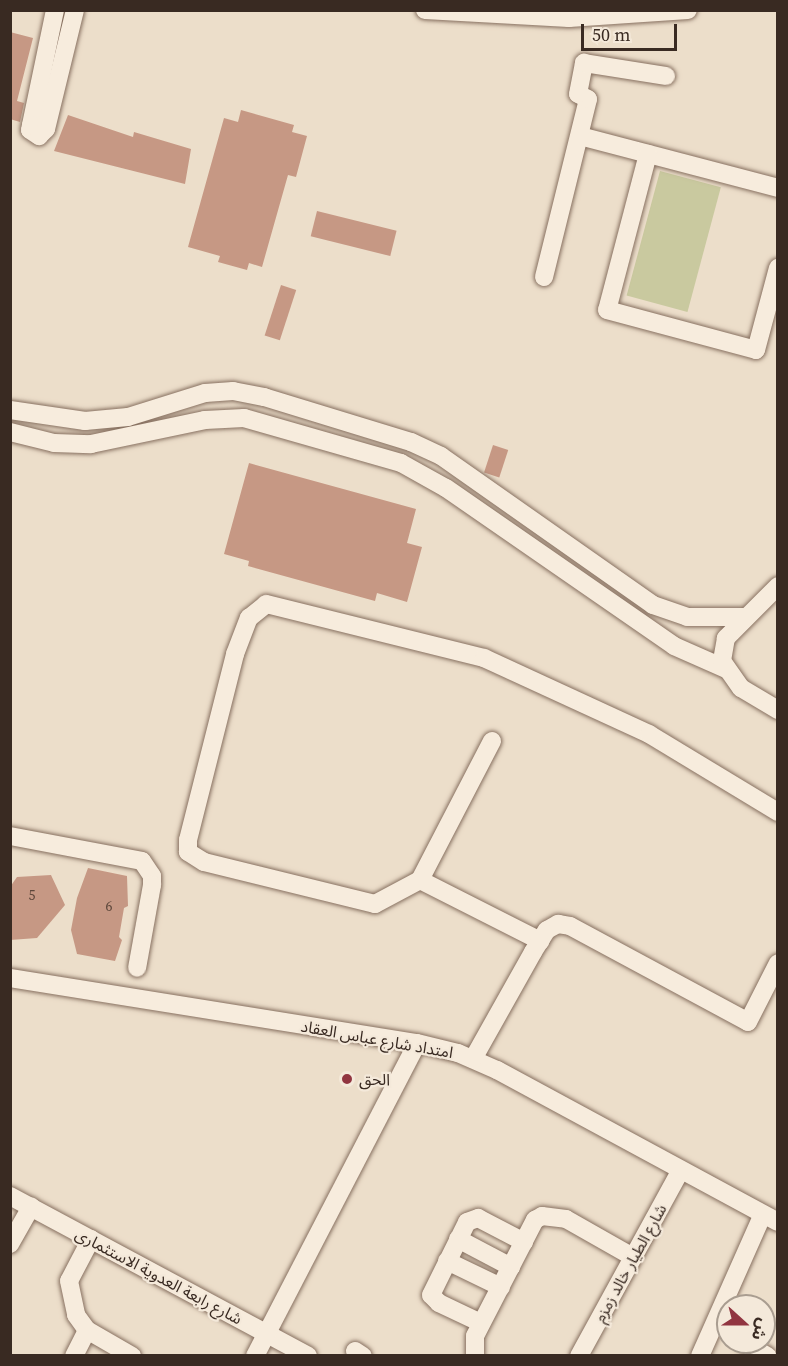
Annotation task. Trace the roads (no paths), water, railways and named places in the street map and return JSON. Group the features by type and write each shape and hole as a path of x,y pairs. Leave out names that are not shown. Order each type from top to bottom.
{"street":[{"path":"55,10 52,29 52,69 70,34 75,10"},
{"path":"425,10 570,18 688,10"},
{"path":"52,29 70,34"},
{"path":"544,277 588,99 578,94 584,63 666,76"},
{"path":"580,136 777,188"},
{"path":"648,154 607,310 756,350 773,301 777,268"},
{"path":"10,410 85,421 128,417 205,393 233,391 264,397 411,442 441,456 664,610 699,619 746,617"},
{"path":"10,432 54,442 92,444 205,420 244,418 401,464 446,488 674,646 726,669"},
{"path":"777,585 726,638 722,661 741,688 777,710"},
{"path":"492,741 420,880 375,904 204,862 188,852 188,840 235,654 249,618 266,604 484,658 649,734 777,812"},
{"path":"10,836 142,861 148,868 152,885 137,968"},
{"path":"420,880 540,941"},
{"path":"473,1059 540,941 552,926 570,926 748,1022 777,963"},
{"name":"امتداد شارع عباس العقاد","path":"10,978 417,1043 473,1059 770,1218"},
{"path":"255,1356 417,1043"},
{"name":"شارع الطيار خالد زمزم","path":"579,1356 681,1170"},
{"name":"شارع رابعة العدوية الاستثمارى","path":"10,1196 308,1356"},
{"path":"10,1244 31,1207"},
{"path":"475,1356 473,1344 482,1323 535,1220 558,1216 633,1257"},
{"path":"482,1323 432,1298 458,1239 467,1222 475,1218 524,1242"},
{"path":"736,1294 770,1218"},
{"path":"91,1239 69,1281 76,1315 87,1330 132,1356"},
{"path":"458,1239 511,1267"},
{"path":"447,1261 501,1287"},
{"path":"74,1356 87,1330"},
{"path":"700,1356 716,1335"}],"place":[{"name":"الحق","path":"347,1079"}]}
